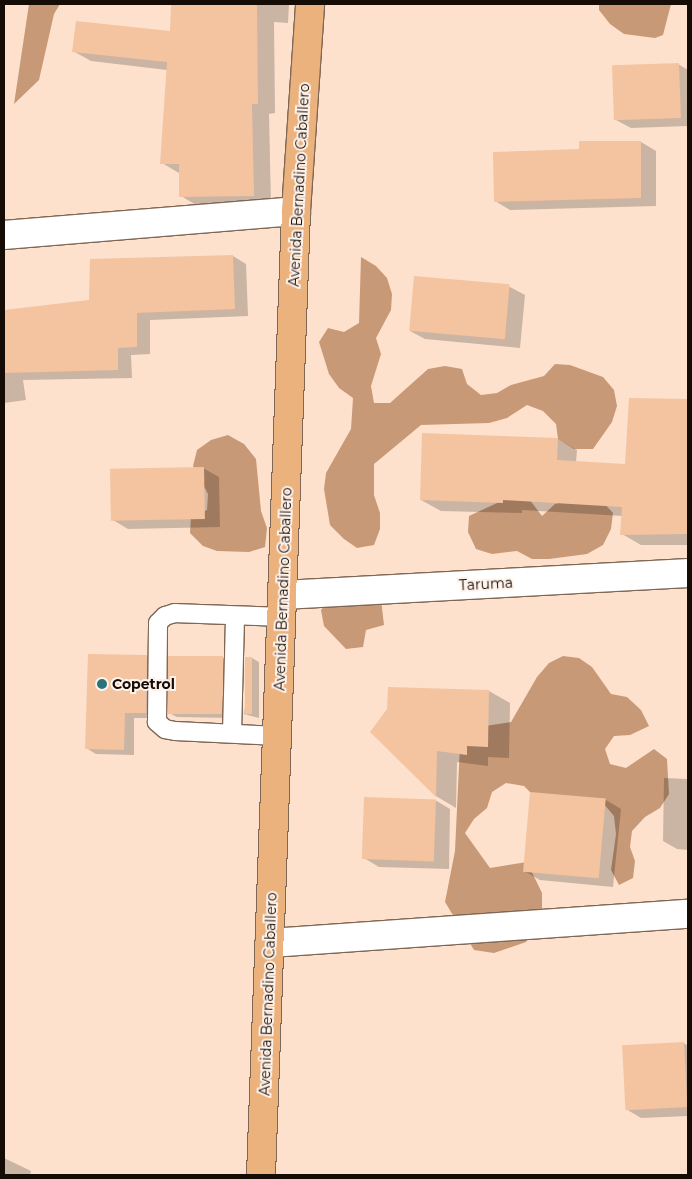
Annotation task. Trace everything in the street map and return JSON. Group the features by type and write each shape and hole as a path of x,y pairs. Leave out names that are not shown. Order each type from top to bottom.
{"main road":[{"name":"Avenida Bernadino Caballero","path":"261,1175 296,211 310,4"}],"street":[{"path":"4,235 296,211"},
{"name":"Taruma","path":"282,606 688,573"},
{"path":"270,943 688,914"}],"lane":[{"path":"278,736 175,731 165,729 157,722 158,623 165,616 175,613 235,616 282,606"},
{"path":"232,733 235,616"}],"shaded area":[{"path":"29,4 60,4 54,14 39,80 14,104"},
{"path":"599,4 671,4 663,35 655,38 624,34 610,24 599,10"},
{"path":"361,257 376,266 387,278 392,294 391,310 376,338 381,354 371,386 374,403 390,403 428,369 445,366 462,369 467,384 481,395 497,393 511,385 544,376 555,364 570,365 603,377 614,390 617,406 612,422 593,449 574,449 558,439 556,424 543,411 527,405 507,418 489,423 421,425 374,464 374,495 380,513 380,529 374,545 357,548 344,539 330,525 324,489 326,473 351,429 353,398 339,388 329,374 319,342 328,328 344,332 359,323"},
{"path":"228,435 244,444 256,459 261,511 267,528 265,547 249,552 217,551 203,546 190,533 191,517 207,510 208,494 193,466 197,450 211,440"},
{"path":"523,491 542,516 555,504 570,500 603,502 613,513 611,529 603,545 587,554 549,559 532,559 517,551 492,554 476,549 468,532 469,516"},
{"path":"380,591 384,625 366,630 363,647 346,649 324,626 321,610 331,597"},
{"path":"563,656 579,658 592,667 611,694 627,697 641,710 649,726 630,735 614,736 605,749 610,764 626,768 654,749 667,759 669,794 660,808 645,817 632,831 630,847 635,861 633,878 619,885 611,870 616,834 614,816 603,803 536,798 524,786 506,783 492,792 487,808 474,819 465,833 490,868 527,862 542,893 542,910 526,942 494,953 474,950 445,902 455,851 460,745 465,729 511,722 537,677 549,663"}],"building":[{"path":"171,4 257,4 258,104 252,104 254,196 179,197 179,164 160,164 167,62 72,52 76,21 170,31"},
{"path":"679,63 681,118 614,120 612,65"},
{"path":"579,141 641,141 641,198 494,202 493,152 579,149"},
{"path":"233,255 235,309 137,313 137,347 118,348 118,370 4,373 4,310 89,300 90,259"},
{"path":"414,276 510,284 505,339 409,331"},
{"path":"629,398 688,399 688,534 620,535 622,507 503,500 503,503 420,500 422,433 558,438 557,460 625,464"},
{"path":"204,467 205,519 111,521 110,469"},
{"name":"Copetrol","path":"88,654 147,655 146,713 125,713 124,750 85,749"},
{"path":"168,656 223,656 223,714 168,714"},
{"path":"245,657 252,657 252,714 245,714"},
{"path":"388,687 489,690 488,747 467,746 467,755 437,751 436,797 370,732 387,709"},
{"path":"530,792 606,799 599,878 523,872"},
{"path":"364,797 436,800 434,861 362,859"},
{"path":"684,1042 687,1107 625,1110 622,1045"}],"place":[{"name":"Copetrol","path":"102,684"}]}
